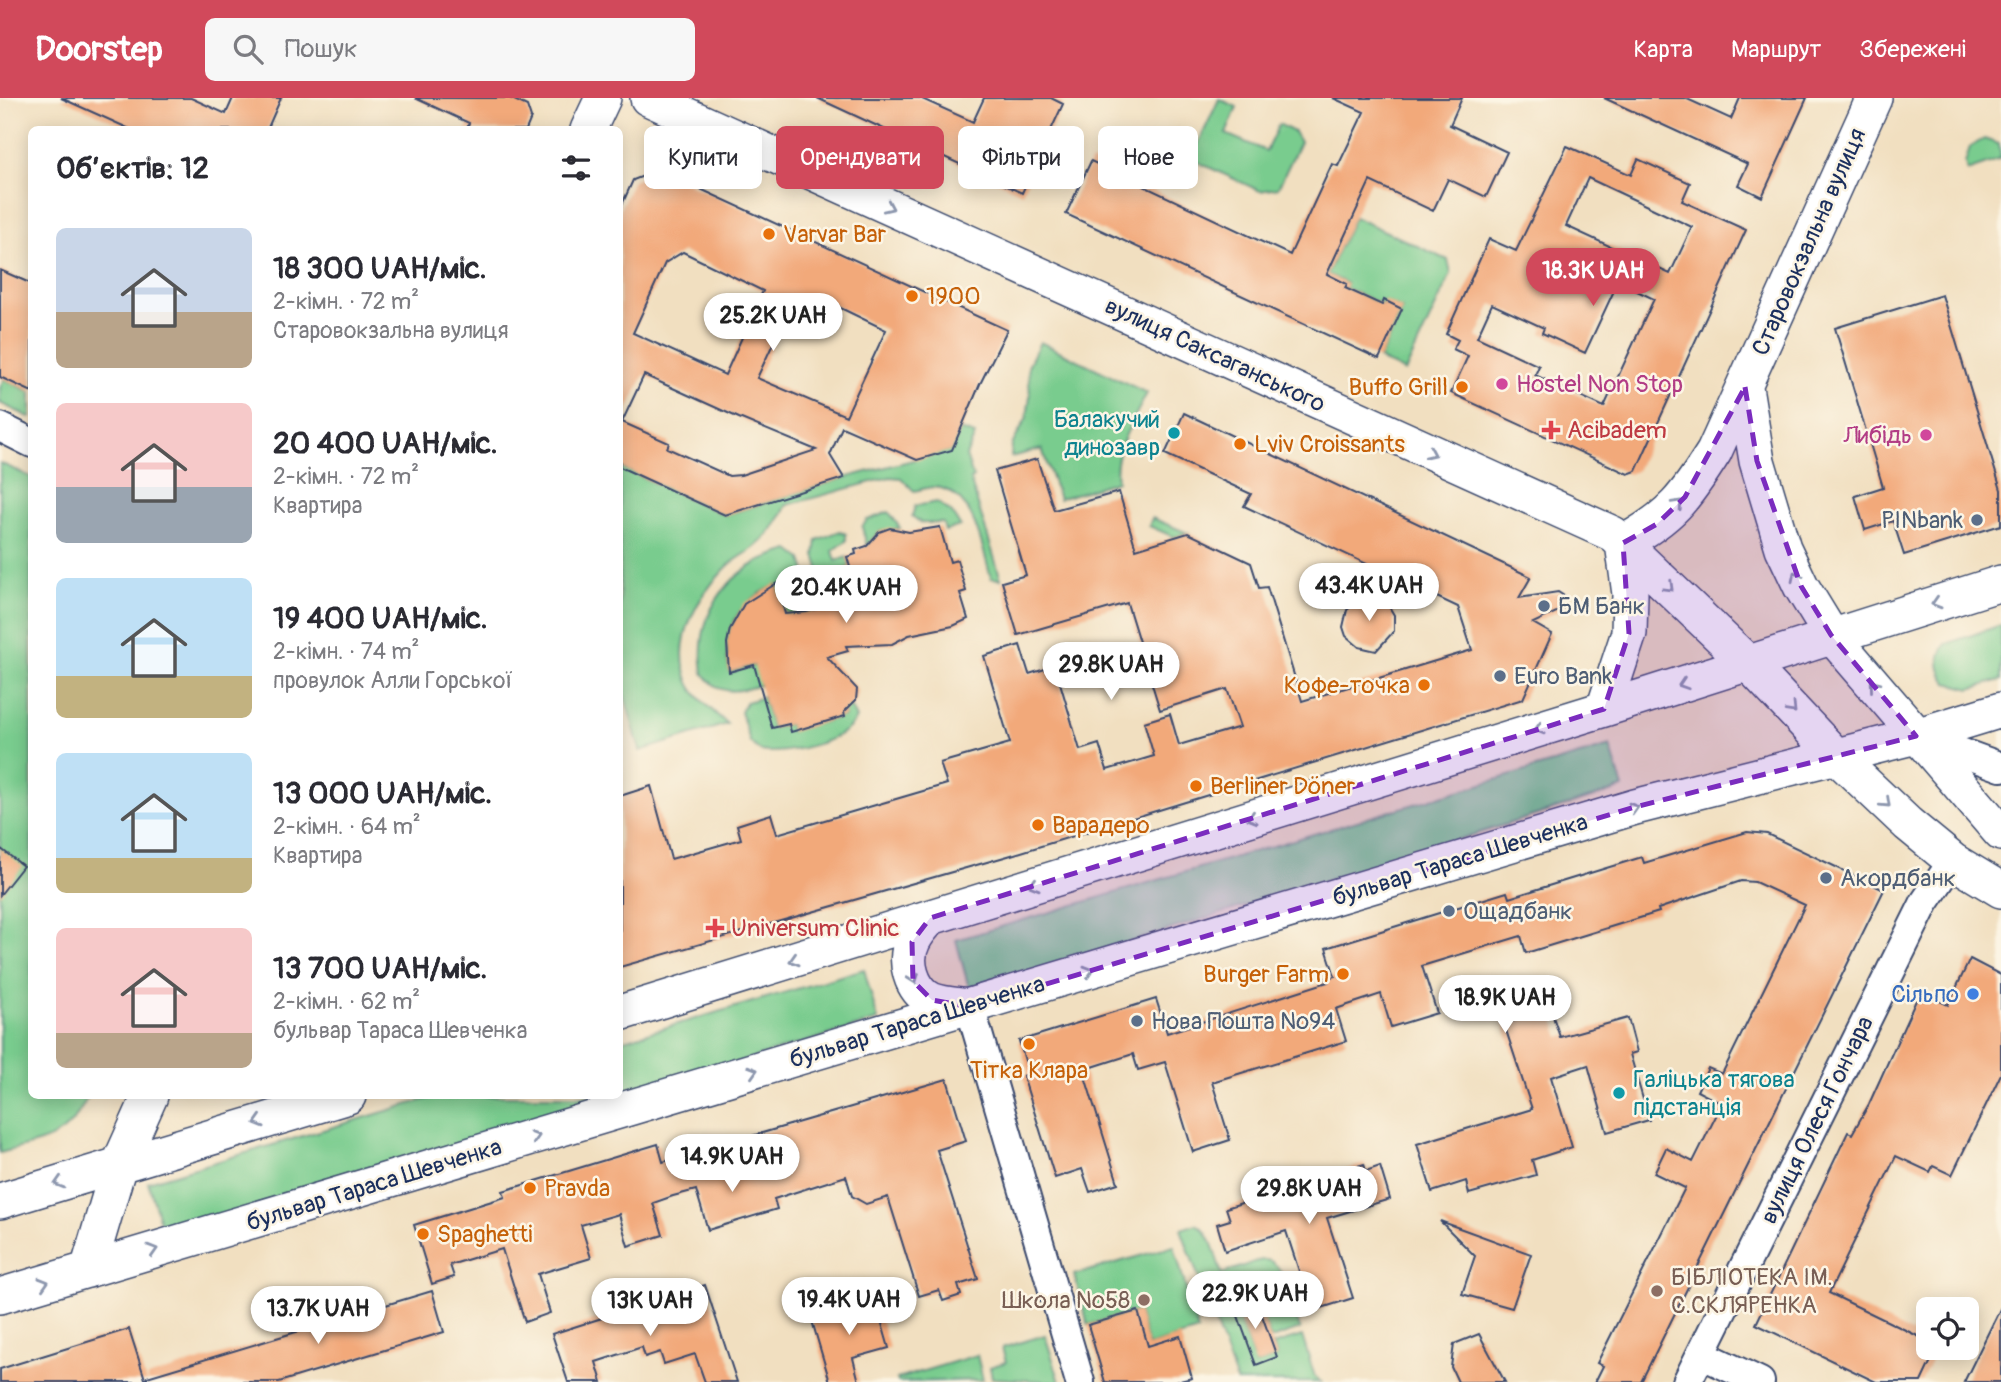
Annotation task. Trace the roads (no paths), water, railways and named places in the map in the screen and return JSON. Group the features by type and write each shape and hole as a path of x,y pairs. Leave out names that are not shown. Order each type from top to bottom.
{"main road":[{"path":"590,126 603,98"},
{"name":"вулиця Саксаганського","path":"648,98 1613,534 1748,663 1836,755 1952,861 2001,890"},
{"name":"Старовокзальна вулиця","path":"1623,543 1657,524 1685,497 1714,452 1874,98"},
{"name":"Старовокзальна вулиця","path":"1745,387 1756,461 1783,548 1801,586 1831,635 2001,833"},
{"path":"1604,709 1629,633 1630,594 1623,543"},
{"path":"623,1012 1604,709 2001,583"},
{"name":"бульвар Тараса Шевченка","path":"0,1296 1635,807 1916,736 2001,710"},
{"path":"930,918 912,942 909,959 913,981 919,991 932,1000 970,1007"},
{"path":"88,1270 119,1165 149,1099"},
{"path":"0,1201 338,1099"}],"street":[{"path":"0,428 28,441"},
{"path":"1916,736 2001,767"},
{"name":"вулиця Олеся Гончара","path":"1687,1382 1921,909 1952,861"},
{"path":"970,1007 1080,1382"},
{"path":"1701,1354 1759,1382"}],"place":[{"name":"Varvar Bar","path":"769,234"},
{"name":"1900","path":"912,296"},
{"name":"Hostel Non Stop","path":"1502,384"},
{"name":"Buffo Grill","path":"1462,387"},
{"name":"Acibadem","path":"1551,430"},
{"name":"Балакучий динозавр","path":"1174,433"},
{"name":"Либідь","path":"1926,435"},
{"name":"Lviv Croissants","path":"1240,444"},
{"name":"PINbank","path":"1977,520"},
{"name":"БМ Банк","path":"1544,606"},
{"name":"Euro Bank","path":"1500,676"},
{"name":"Кофе-точка","path":"1424,685"},
{"name":"Berliner Döner","path":"1196,786"},
{"name":"Варадеро","path":"1038,825"},
{"name":"Акордбанк","path":"1826,878"},
{"name":"Ощадбанк","path":"1449,911"},
{"name":"Universum Clinic","path":"715,928"},
{"name":"Burger Farm","path":"1343,974"},
{"name":"Сільпо","path":"1973,994"},
{"name":"Нова Пошта №94","path":"1137,1021"},
{"name":"Тітка Клара","path":"1029,1044"},
{"name":"Галiцька тягова пiдстанцiя","path":"1619,1093"},
{"name":"Pravda","path":"530,1188"},
{"name":"Spaghetti","path":"423,1234"},
{"name":"БІБЛІОТЕКА ІМ. С.СКЛЯРЕНКА","path":"1657,1291"},
{"name":"Школа №58","path":"1144,1300"}]}
